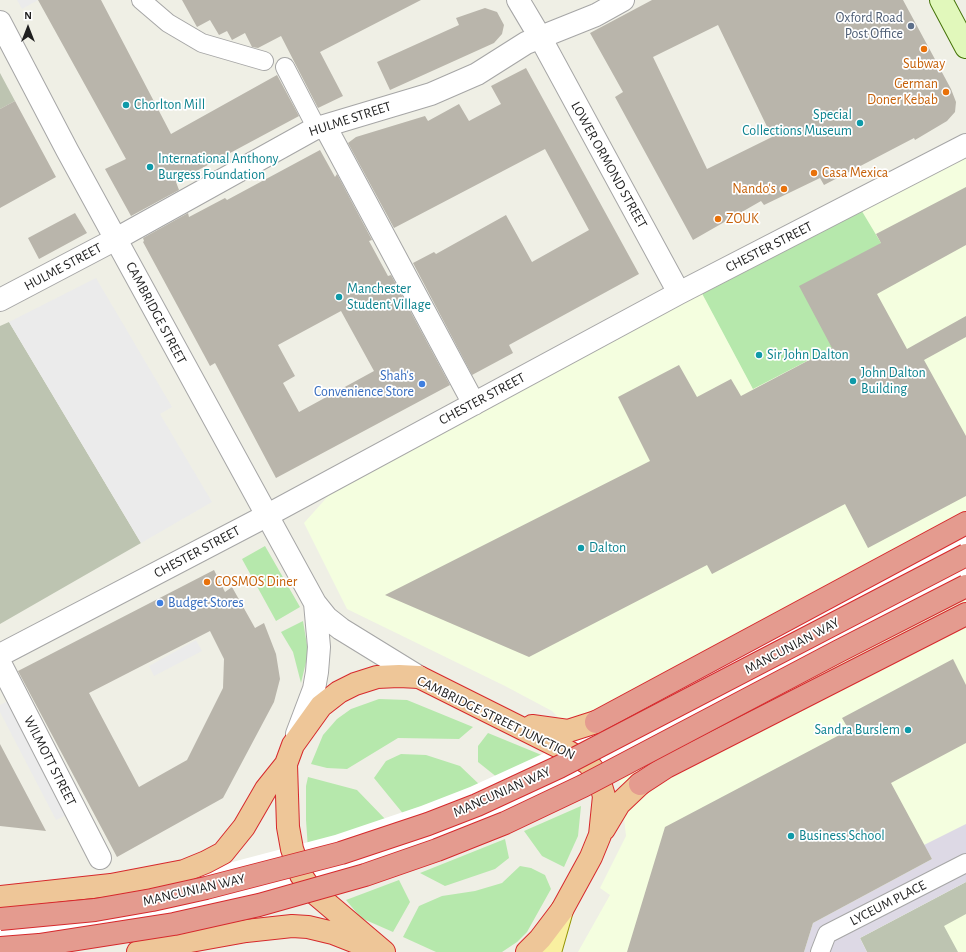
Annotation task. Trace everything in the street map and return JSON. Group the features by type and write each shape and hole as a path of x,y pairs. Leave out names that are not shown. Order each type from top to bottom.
{"highway":[{"path":"507,721 545,729 568,730 596,722 730,651 908,552 966,523"},
{"name":"MANCUNIAN WAY","path":"0,919 95,910 152,900 206,888 341,853 477,805 560,767 966,555"},
{"name":"MANCUNIAN WAY","path":"0,948 39,945 174,924 259,905 365,875 436,850 505,823 583,786 966,586"},
{"path":"600,835 619,804 640,784 666,767 966,614"},
{"name":"CAMBRIDGE STREET JUNCTION","path":"289,755 321,706 339,692 377,677 398,676 419,678 588,763 598,776 604,796 600,835 591,857 562,910 540,939 527,952"},
{"path":"289,755 288,827 292,849 301,875 311,890 383,952"},
{"name":"MANCUNIAN WAY","path":"0,896 111,885 184,871 206,862 223,852 244,827 266,789 289,755"},
{"path":"138,952 224,935 292,926 308,927 332,933 383,952"}],"main road":[{"path":"941,0 966,47"},
{"path":"550,952 562,910"}],"street":[{"path":"141,0 168,23 202,43 264,61"},
{"name":"LOWER ORMOND STREET","path":"518,0 540,37 679,293"},
{"name":"HULME STREET","path":"0,300 116,239 314,129 319,123 431,94 477,74 517,48 596,14 623,0"},
{"name":"CAMBRIDGE STREET","path":"0,22 67,150 266,516 315,603 327,618 341,629 419,678"},
{"path":"285,66 319,123 474,404"},
{"name":"CHESTER STREET","path":"0,655 266,516 679,293 966,145"},
{"name":"CAMBRIDGE STREET","path":"289,755 314,689 317,672 319,647 315,603"},
{"name":"WILMOTT STREET","path":"0,663 100,858"},
{"name":"LYCEUM PLACE","path":"820,952 827,934 966,863"}],"shaded area":[{"path":"17,0 38,0 22,9"},
{"path":"0,73 15,101 0,109"},
{"path":"966,145 966,952 578,952 610,895 600,888 626,836 620,782 552,711 505,686 347,609 304,523 354,467"},
{"path":"96,278 172,407 160,414 212,502 141,543 9,322"},
{"path":"9,322 141,543 0,624 0,326"},
{"path":"196,640 202,651 154,676 149,666"},
{"path":"10,700 69,814 56,820 0,712 0,705"},
{"path":"966,824 966,882 860,938 867,952 804,952 813,923 932,859 924,845"},
{"path":"966,882 966,914 944,926 958,952 867,952 860,938"}],"green space":[{"path":"857,203 881,243 832,348 753,389 697,284"},
{"path":"265,546 300,607 276,621 242,559"},
{"path":"303,621 307,645 307,658 301,683 293,652 281,632"},
{"path":"379,699 407,700 473,727 459,739 398,738 347,769 327,768 311,764 323,735 337,719 351,709"},
{"path":"488,733 544,756 498,778 478,762 478,746"},
{"path":"401,754 426,755 460,766 481,786 405,816 374,778 386,761"},
{"path":"308,777 357,790 387,821 308,849 306,786"},
{"path":"581,806 578,836 564,867 542,856 524,831"},
{"path":"505,839 509,858 495,869 445,886 420,873"},
{"path":"520,866 531,868 545,875 551,889 527,932 517,942 502,952 436,952 403,937 419,906 442,896 475,891 502,883"},
{"path":"399,880 410,902 393,932 361,918 346,900"}],"pier":[{"path":"966,530 966,597 440,860 0,952 0,900 202,870 335,835 421,806 470,787 551,750"}],"building":[{"name":"Chorlton Mill","path":"38,0 101,0 171,134 277,75 299,116 176,182 179,190 131,216 105,169 126,159"},
{"path":"182,0 421,0 320,52 343,96 318,108 281,36 258,48 252,47 245,33 232,40 227,31 219,35 210,20 197,27"},
{"path":"652,0 903,0 951,89 956,102 955,112 947,121 915,140 914,138 824,185 820,178 764,205 761,201 693,240 615,97 623,92 590,33","holes":["718,25 772,137 707,169 653,57"]},
{"path":"485,8 497,12 504,25 502,34 494,43 390,90 377,62 459,25 456,18"},
{"path":"526,68 639,274 509,345 513,353 472,375 413,263 434,252 436,254 506,215 532,262 589,230 545,149 394,228 348,143 356,137 425,116 428,121 459,104 469,121 501,104 491,86"},
{"path":"15,101 56,177 0,208 0,109"},
{"name":"Manchester Student Village","path":"320,150 335,177 337,174 372,240 369,241 388,276 391,275 450,385 276,478 215,363 210,366 143,242 143,238 188,213 189,217 225,198 227,200","holes":["341,311 374,371 299,412 283,383 295,376 278,345"]},
{"name":"John Dalton Building","path":"966,187 966,245 877,294 907,349 966,316 966,337 924,360 966,436 966,496 868,548 845,504 712,574 707,565 529,657 385,595 650,461 618,397 679,365 697,397 731,379 741,396 832,348 799,286 881,243 876,234"},
{"path":"75,213 87,233 39,259 28,238"},
{"path":"214,570 225,592 232,587 255,628 264,623 276,654 280,679 274,702 223,798 117,857 18,671","holes":["210,631 224,659 223,688 187,760 139,787 89,693"]},
{"name":"Business School","path":"953,659 966,685 966,743 891,783 932,859 813,923 804,952 627,952 665,827 849,730 842,718"},
{"path":"0,744 46,831 0,826"}],"place":[{"name":"Oxford Road Post Office","path":"911,26"},
{"name":"Subway","path":"924,49"},
{"name":"German Doner Kebab","path":"946,92"},
{"name":"Chorlton Mill","path":"126,105"},
{"name":"Special Collections Museum","path":"860,123"},
{"name":"International Anthony Burgess Foundation","path":"150,167"},
{"name":"Casa Mexica","path":"814,173"},
{"name":"Nando's","path":"784,189"},
{"name":"ZOUK","path":"718,219"},
{"name":"Manchester Student Village","path":"339,297"},
{"name":"Sir John Dalton","path":"759,355"},
{"name":"John Dalton Building","path":"853,381"},
{"name":"Shah's Convenience Store","path":"422,384"},
{"name":"Dalton","path":"581,548"},
{"name":"COSMOS Diner","path":"207,582"},
{"name":"Budget Stores","path":"160,603"},
{"name":"Sandra Burslem","path":"908,730"},
{"name":"Business School","path":"791,836"}]}
